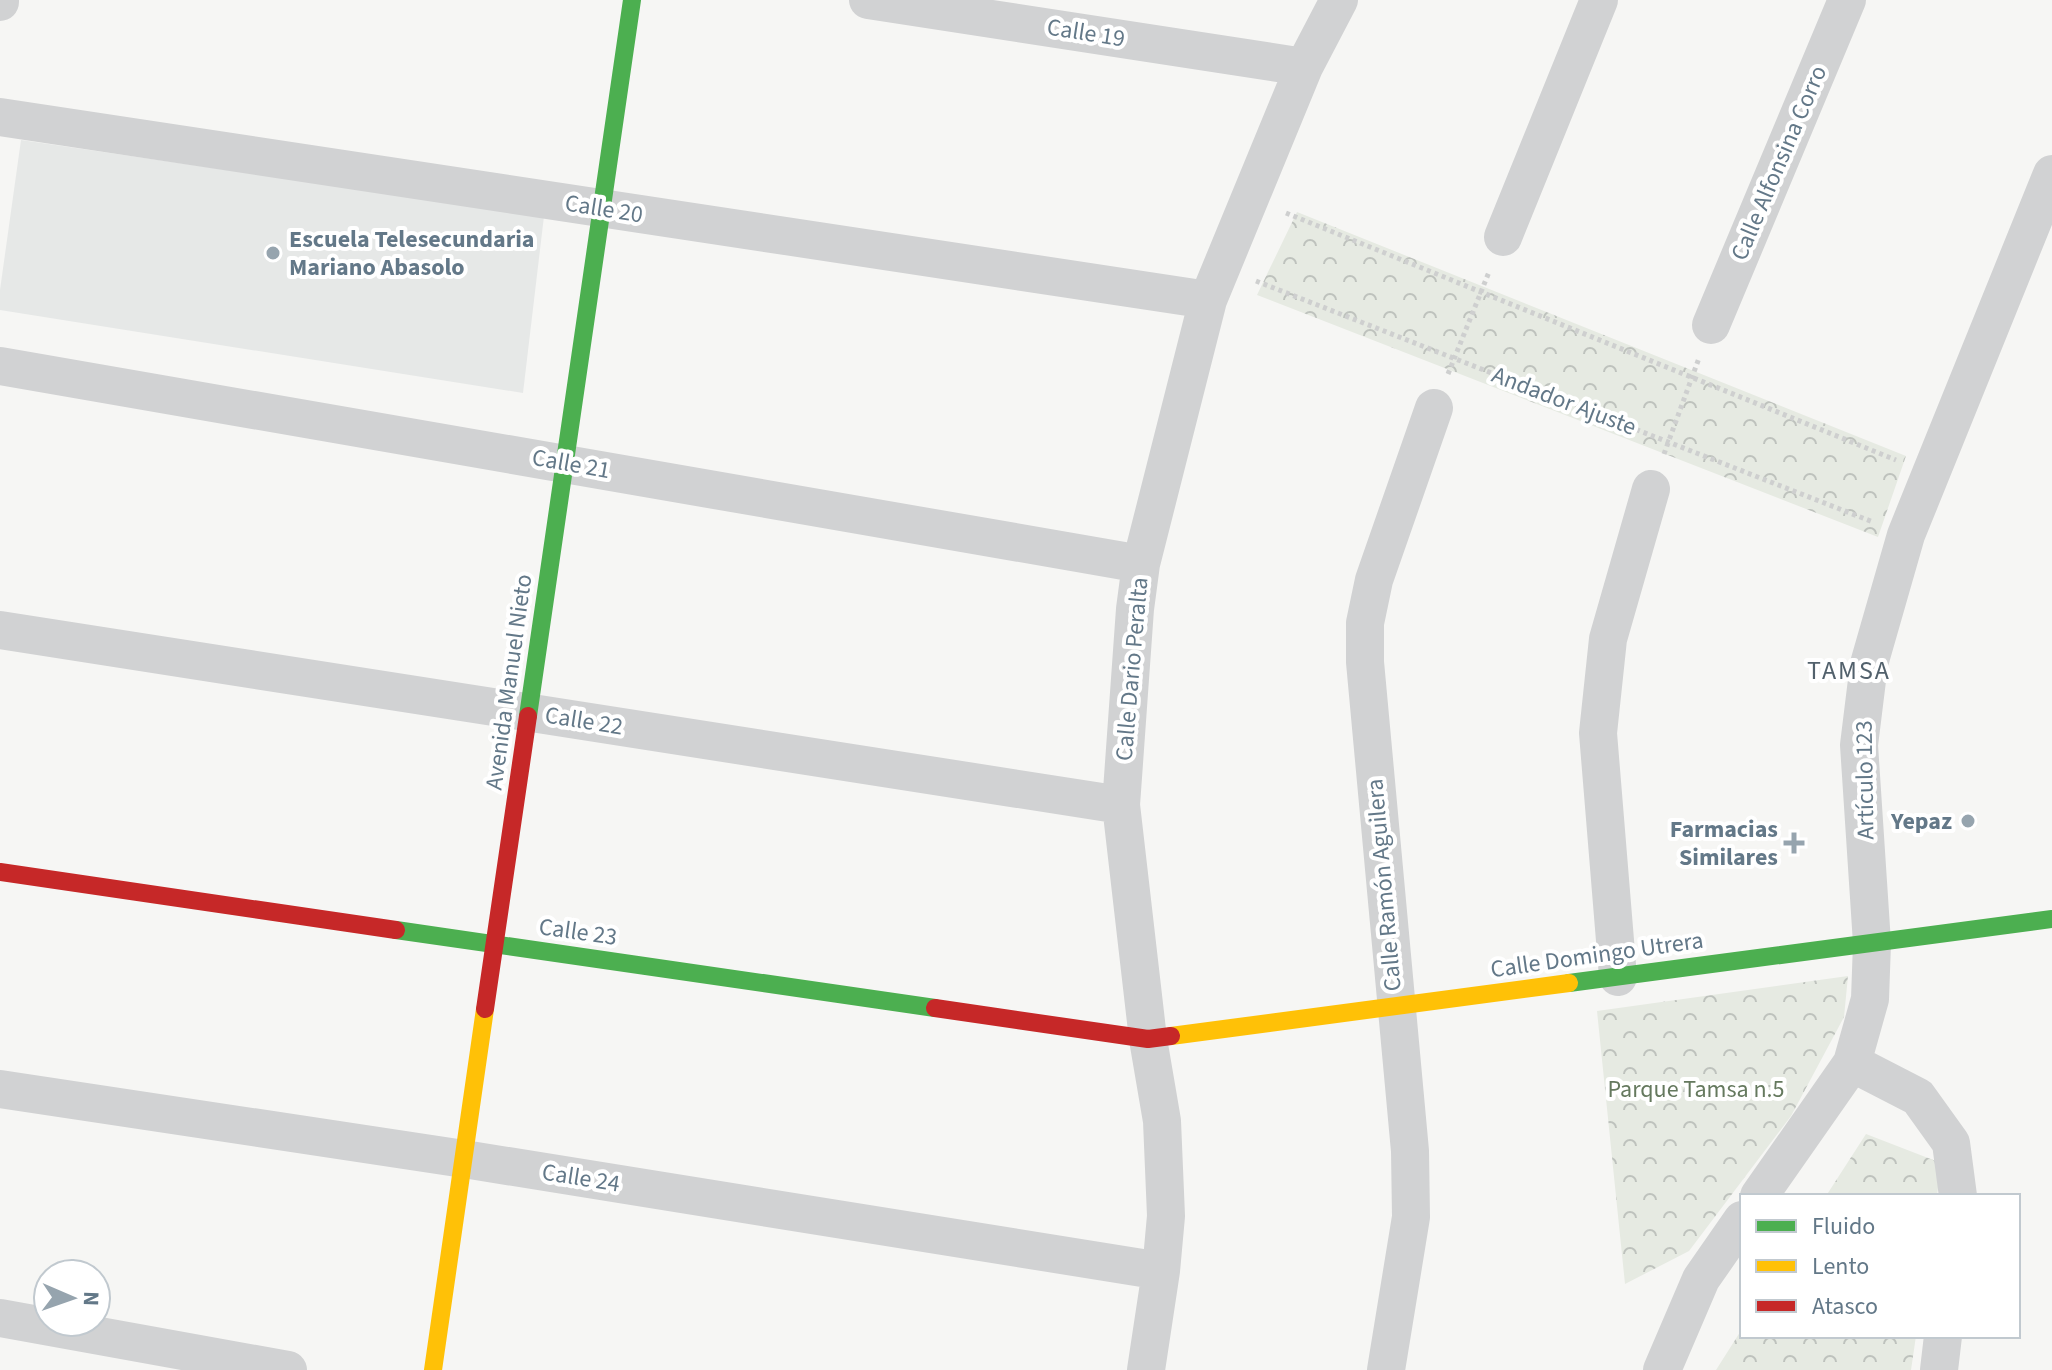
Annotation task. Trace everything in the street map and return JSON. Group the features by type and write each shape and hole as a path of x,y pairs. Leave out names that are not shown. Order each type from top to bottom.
{"street":[{"name":"Avenida Manuel Nieto","path":"433,1370 632,0"},
{"name":"Calle 19","path":"868,0 1304,67"},
{"name":"Calle Dario Peralta","path":"1146,1370 1166,1216 1162,1121 1148,1039 1121,805 1141,564 1215,284 1304,67 1339,0"},
{"path":"1503,237 1599,0"},
{"name":"Calle Alfonsina Corro","path":"1711,325 1847,0"},
{"name":"Calle 20","path":"0,117 602,208 1215,284"},
{"name":"Artículo 123","path":"1760,1194 1852,1063 1870,999 1872,943 1859,745 1869,664 1906,535 2052,174"},
{"name":"Calle 21","path":"0,366 1141,564"},
{"name":"Calle Ramón Aguilera","path":"1386,1370 1411,1217 1410,1151 1394,1006 1365,662 1365,623 1374,580 1434,408"},
{"path":"1618,977 1598,733 1608,639 1651,489"},
{"name":"Calle 22","path":"0,630 1121,805"},
{"name":"Calle 23","path":"0,872 1148,1039"},
{"name":"Calle Domingo Utrera","path":"1148,1039 2052,919"},
{"path":"1852,1063 1918,1097 1951,1143 1958,1194"},
{"name":"Calle 24","path":"0,1089 464,1159 1161,1271"},
{"path":"1662,1370 1701,1279 1740,1223"},
{"path":"0,1318 288,1370"},
{"path":"1939,1370 1943,1338"}],"path":[{"path":"1250,198 1930,474"},
{"path":"1434,408 1503,237"},
{"name":"Andador Ajuste","path":"1215,284 1454,358 1906,535"},
{"path":"1651,489 1711,325"}],"shaded area":[{"name":"Escuela Telesecundaria Mariano Abasolo","path":"21,140 544,216 523,393 0,310 0,290"}],"green space":[{"path":"1297,212 1906,456 1878,537 1257,295"},
{"name":"Parque Tamsa n.5","path":"1848,976 1844,1017 1791,1116 1689,1251 1625,1284 1597,1011"},
{"path":"1866,1134 1941,1163 1937,1194 1827,1194"},
{"path":"1740,1332 1740,1338 1916,1338 1911,1370 1716,1370"}],"traffic: fast":[{"path":"528,716 632,0"},
{"path":"1569,983 2052,919"},
{"path":"396,930 935,1008"}],"traffic: slow":[{"path":"1171,1036 1569,983"},
{"path":"433,1370 485,1009"}],"traffic: jam":[{"path":"485,1009 528,716"},
{"path":"0,872 396,930"},
{"path":"935,1008 1148,1039 1171,1036"}],"place":[{"name":"Escuela Telesecundaria Mariano Abasolo","path":"273,253"},
{"name":"Yepaz","path":"1968,821"},
{"name":"Farmacias Similares","path":"1794,843"}],"district":[{"name":"TAMSA","path":"1849,670"}]}
